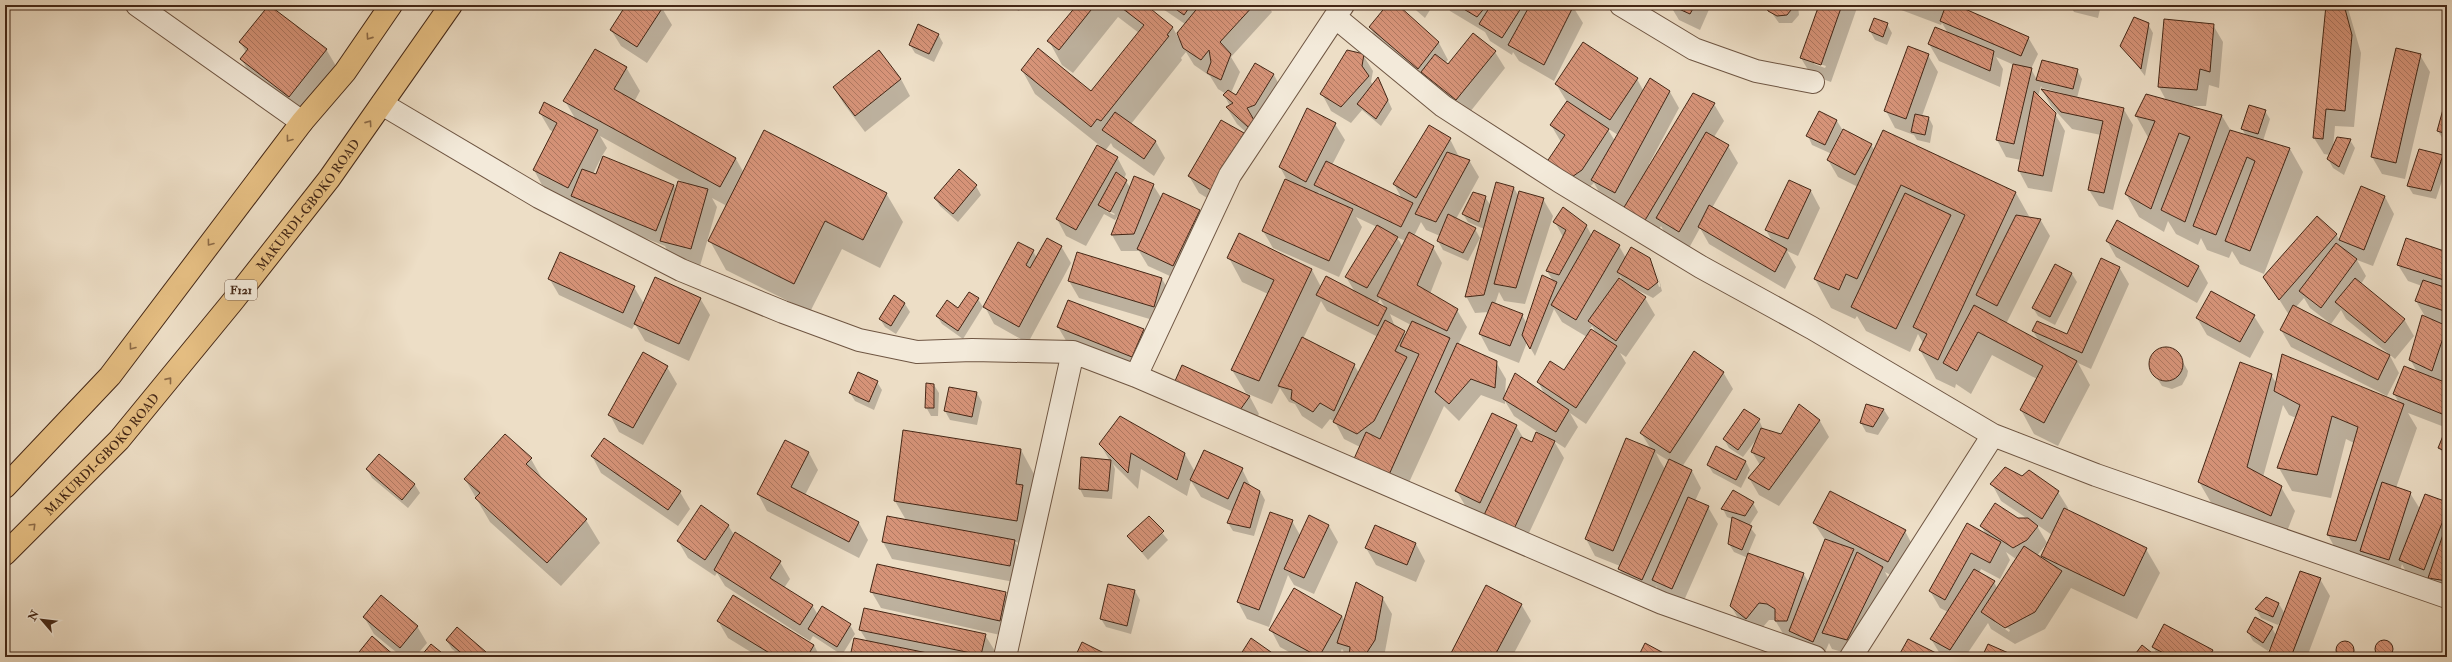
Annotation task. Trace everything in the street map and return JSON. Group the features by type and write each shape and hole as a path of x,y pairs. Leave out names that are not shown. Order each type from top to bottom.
{"main road":[{"path":"5,487 110,376 302,122 345,72 391,5"},
{"name":"MAKURDI-GBOKO ROAD","path":"5,554 119,440 329,179 451,5"}],"street":[{"path":"137,5 302,122"},
{"path":"1620,5 1694,49 1756,71 1813,82"},
{"path":"1136,376 1230,175 1339,11 1443,106 1559,181 1701,268 1812,328 1993,435 2096,475 2447,597"},
{"path":"382,104 539,197 681,270 783,312 859,340 917,352 972,350 1073,352 1136,376 1662,603 1815,657"},
{"path":"1004,657 1073,352"},
{"path":"1851,657 1993,435"}],"building":[{"path":"269,5 327,49 289,97 240,59 248,49 239,42"},
{"path":"626,5 660,5 663,7 637,47 610,30"},
{"path":"1077,5 1095,5 1059,50 1047,41"},
{"path":"1118,5 1146,5 1173,27 1167,35 1169,36 1101,121 1097,119 1091,127 1021,70 1038,48 1091,91 1144,25"},
{"path":"1170,5 1191,5 1184,15"},
{"path":"1200,5 1254,5 1220,42 1231,54 1221,80 1207,73 1211,62 1209,50 1201,60 1183,48 1177,33"},
{"path":"1387,5 1398,5 1439,42 1418,69 1369,27"},
{"path":"1457,5 1487,5 1477,17"},
{"path":"1491,5 1523,5 1502,38 1479,24"},
{"path":"1530,5 1574,5 1544,65 1508,45"},
{"path":"1670,5 1695,5 1690,14"},
{"path":"1765,5 1795,5 1787,15 1777,16 1768,11"},
{"path":"1819,5 1842,5 1821,65 1800,58"},
{"path":"1946,5 1956,5 2029,37 2021,56 1940,21"},
{"path":"2326,5 2344,5 2352,35 2345,111 2326,109 2323,139 2313,138"},
{"path":"2134,17 2149,23 2141,69 2120,46"},
{"path":"1874,18 1888,23 1883,37 1869,31"},
{"path":"2164,19 2214,24 2210,72 2200,69 2197,90 2158,87"},
{"path":"918,24 939,34 929,54 909,45"},
{"path":"1935,27 1994,51 1990,71 1928,44"},
{"path":"1473,33 1496,51 1456,100 1421,72 1435,54 1448,64"},
{"path":"1583,42 1638,78 1610,120 1555,84"},
{"path":"1908,46 1929,54 1906,119 1884,111"},
{"path":"2396,48 2421,54 2396,163 2371,157"},
{"path":"595,49 627,67 614,89 736,158 720,187 563,101"},
{"path":"879,50 901,79 855,116 833,87"},
{"path":"1347,50 1364,54 1362,66 1369,76 1341,107 1320,94"},
{"path":"2042,60 2078,69 2073,89 2036,80"},
{"path":"1255,63 1274,74 1255,105 1247,108 1254,120 1248,127 1226,107 1233,103 1223,95 1228,90 1236,95"},
{"path":"2013,64 2032,68 2014,144 1996,140"},
{"path":"1378,77 1388,100 1376,119 1357,104"},
{"path":"1650,78 1670,91 1615,193 1591,180"},
{"path":"2041,89 2124,108 2104,193 2088,190 2103,121 2061,112"},
{"path":"2034,91 2056,113 2043,176 2018,171"},
{"path":"1693,93 1715,103 1644,222 1623,209"},
{"path":"2146,94 2222,115 2185,222 2161,210 2190,137 2179,133 2151,209 2125,194 2155,121 2135,116"},
{"path":"2447,95 2447,134 2437,131"},
{"path":"1567,101 1609,129 1582,170 1569,179 1546,163 1565,135 1550,125"},
{"path":"544,102 598,130 568,188 533,170 557,123 539,113"},
{"path":"2249,105 2266,110 2258,134 2241,129"},
{"path":"1307,108 1336,123 1306,182 1279,167"},
{"path":"1819,111 1837,120 1825,145 1806,136"},
{"path":"1115,112 1156,141 1144,159 1102,130"},
{"path":"1915,114 1929,117 1925,135 1911,132"},
{"path":"1221,120 1244,133 1211,190 1188,176"},
{"path":"1429,125 1451,138 1416,198 1393,184"},
{"path":"1843,129 1872,144 1855,175 1827,160"},
{"path":"764,130 887,193 863,240 825,221 794,284 708,241"},
{"path":"1883,130 2016,192 1938,360 1919,350 1927,334 1913,327 1965,215 1901,185 1857,279 1846,274 1839,290 1814,279"},
{"path":"2230,130 2290,148 2250,251 2225,241 2255,161 2247,157 2216,235 2193,226"},
{"path":"1706,132 1729,145 1679,232 1656,218"},
{"path":"2337,137 2351,139 2339,167 2327,159"},
{"path":"1097,145 1118,157 1076,230 1056,219"},
{"path":"2419,149 2443,155 2431,191 2407,186"},
{"path":"1447,152 1470,160 1436,222 1415,214"},
{"path":"603,156 674,185 656,231 571,196 582,169 596,174"},
{"path":"1326,161 1413,203 1401,227 1314,185"},
{"path":"959,169 977,185 953,214 934,198"},
{"path":"1116,172 1127,180 1110,212 1098,205"},
{"path":"1134,176 1154,184 1134,234 1111,235"},
{"path":"1285,179 1353,209 1329,261 1262,231"},
{"path":"1789,180 1811,190 1788,239 1765,230"},
{"path":"678,181 708,189 691,249 660,241"},
{"path":"1496,182 1514,187 1484,295 1465,297"},
{"path":"2361,186 2385,196 2364,250 2339,240"},
{"path":"1519,191 1544,198 1516,288 1494,284"},
{"path":"1473,192 1486,196 1479,222 1462,214"},
{"path":"1163,193 1200,210 1173,266 1137,249"},
{"path":"1905,193 1951,215 1896,329 1851,307"},
{"path":"1709,205 1787,249 1775,272 1698,227"},
{"path":"1563,207 1587,225 1559,275 1546,271 1566,230 1553,222"},
{"path":"1448,214 1476,228 1463,253 1437,241"},
{"path":"2016,215 2041,219 1997,306 1976,295"},
{"path":"2317,216 2337,234 2279,300 2263,277"},
{"path":"2117,220 2199,266 2188,287 2106,241"},
{"path":"1377,225 1398,237 1367,288 1345,277"},
{"path":"1594,230 1620,245 1576,320 1551,305"},
{"path":"1409,232 1434,246 1417,285 1458,309 1447,331 1377,296"},
{"path":"1239,233 1312,269 1259,381 1231,370 1274,280 1227,258"},
{"path":"1047,238 1062,246 1019,327 983,307 1018,242 1034,250 1026,265 1030,268"},
{"path":"2406,238 2447,252 2447,281 2397,265"},
{"path":"2336,243 2357,259 2321,308 2299,291"},
{"path":"1631,247 1650,258 1658,282 1648,290 1617,272"},
{"path":"560,252 635,286 623,313 548,279"},
{"path":"1077,252 1162,278 1154,307 1068,281"},
{"path":"2101,258 2120,267 2082,353 2032,331 2037,321 2067,334"},
{"path":"2055,264 2072,273 2050,317 2032,308"},
{"path":"1542,275 1557,282 1530,349 1522,335"},
{"path":"1326,276 1387,308 1378,326 1316,295"},
{"path":"655,277 701,298 679,344 634,324"},
{"path":"1619,278 1646,297 1616,341 1588,321"},
{"path":"2355,278 2405,319 2385,343 2335,302"},
{"path":"2423,280 2447,288 2447,312 2415,301"},
{"path":"2211,291 2255,315 2240,342 2196,318"},
{"path":"969,292 979,298 958,331 936,316 947,300 958,308"},
{"path":"894,295 905,303 891,326 879,319"},
{"path":"1068,300 1144,329 1132,357 1057,327"},
{"path":"1492,302 1523,314 1510,346 1479,334"},
{"path":"1974,305 2077,361 2044,423 2020,410 2043,366 1978,332 1957,371 1943,363"},
{"path":"2293,305 2390,355 2378,380 2280,330"},
{"path":"2422,315 2447,326 2432,371 2409,360"},
{"path":"1385,320 1405,331 1395,351 1407,357 1374,421 1357,434 1333,422"},
{"path":"1412,321 1450,338 1388,477 1353,461 1366,432 1380,439 1419,354 1400,346"},
{"path":"1591,329 1617,346 1576,408 1537,382 1550,361 1564,370"},
{"path":"1302,337 1355,364 1334,411 1320,403 1313,412 1291,399 1292,390 1278,386"},
{"path":"1457,343 1497,361 1495,388 1471,379 1449,404 1435,392"},
{"path":"2169,347 2178,352 2182,357 2182,371 2178,376 2173,380 2163,381 2159,380 2150,371 2149,361 2150,357 2159,348"},
{"path":"1694,351 1724,372 1670,453 1640,433"},
{"path":"643,352 668,366 633,428 608,415"},
{"path":"2282,354 2404,404 2356,541 2327,535 2358,427 2332,416 2317,475 2277,468 2300,405 2274,391"},
{"path":"2240,362 2272,374 2247,467 2282,486 2271,516 2198,482"},
{"path":"1182,365 1250,396 1240,410 1175,381"},
{"path":"2404,366 2447,383 2447,416 2393,394"},
{"path":"858,372 878,381 869,402 849,393"},
{"path":"1515,373 1569,410 1556,432 1503,399"},
{"path":"926,383 934,384 934,408 925,408"},
{"path":"949,387 977,392 972,417 944,411"},
{"path":"1799,404 1820,420 1769,490 1748,478 1765,458 1751,452 1761,428 1781,434"},
{"path":"1866,404 1884,409 1873,427 1860,423"},
{"path":"1744,409 1760,419 1738,450 1723,439"},
{"path":"1492,413 1517,425 1480,503 1455,491"},
{"path":"1120,416 1185,453 1177,480 1131,453 1128,473 1099,444"},
{"path":"2447,426 2447,452 2438,448"},
{"path":"903,430 1021,449 1016,484 1023,485 1017,521 894,501"},
{"path":"1536,432 1555,441 1514,529 1484,515 1521,437 1532,442"},
{"path":"505,434 532,458 526,464 587,519 547,563 475,498 480,493 464,479"},
{"path":"604,438 681,491 668,510 591,456"},
{"path":"1626,438 1655,450 1613,551 1585,539"},
{"path":"785,440 809,452 791,487 859,522 849,542 757,494"},
{"path":"1716,446 1746,461 1736,480 1707,465"},
{"path":"1204,450 1243,468 1228,499 1190,480"},
{"path":"379,454 415,484 402,500 366,469"},
{"path":"1081,457 1111,460 1108,491 1079,489"},
{"path":"1669,459 1692,470 1642,580 1618,569"},
{"path":"2005,467 2022,476 2029,470 2059,491 2042,519 1990,484"},
{"path":"1244,482 1260,491 1250,528 1227,523"},
{"path":"2382,482 2411,492 2389,560 2360,551"},
{"path":"1733,490 1754,502 1745,516 1721,509"},
{"path":"1830,491 1906,530 1888,562 1813,523"},
{"path":"2425,494 2447,502 2447,510 2424,570 2399,560"},
{"path":"1688,497 1709,506 1672,589 1652,580"},
{"path":"1995,503 2018,518 2028,518 2038,526 2027,540 2013,548 1980,526"},
{"path":"701,505 729,525 705,560 677,541"},
{"path":"2064,508 2147,548 2124,596 2041,556"},
{"path":"1270,512 1293,520 1259,610 1237,602"},
{"path":"1309,515 1329,525 1304,578 1284,569"},
{"path":"887,516 1015,540 1010,566 882,542"},
{"path":"1149,516 1164,531 1142,552 1127,536"},
{"path":"1732,517 1752,526 1742,550 1728,544"},
{"path":"1967,523 2001,542 1990,563 1971,553 1945,600 1929,591"},
{"path":"2447,523 2447,581 2428,578"},
{"path":"1375,525 1416,543 1407,565 1365,548"},
{"path":"735,532 781,561 770,578 813,605 800,625 714,570"},
{"path":"1825,539 1854,549 1813,642 1789,631"},
{"path":"2024,546 2062,571 2035,612 2005,628 1981,612"},
{"path":"1857,552 1883,567 1847,640 1822,633"},
{"path":"1748,553 1804,573 1787,621 1775,621 1775,609 1767,604 1759,603 1746,619 1730,606"},
{"path":"877,564 1006,592 1000,621 870,592"},
{"path":"1974,569 1995,581 1950,650 1930,639"},
{"path":"2300,571 2321,578 2291,657 2280,657 2269,652"},
{"path":"1356,582 1383,597 1375,640 1364,657 1349,657 1350,647 1337,643"},
{"path":"1108,584 1135,590 1127,626 1100,619"},
{"path":"1486,585 1522,604 1494,657 1449,657"},
{"path":"1294,588 1342,616 1319,657 1269,630"},
{"path":"381,595 418,626 400,648 363,617"},
{"path":"733,595 814,645 807,657 776,657 717,621"},
{"path":"2266,597 2279,603 2273,617 2255,609"},
{"path":"822,606 851,624 837,647 808,629"},
{"path":"864,608 986,634 981,655 859,630"},
{"path":"2255,617 2273,627 2263,643 2247,632"},
{"path":"2164,624 2213,650 2209,657 2171,657 2152,647"},
{"path":"457,627 486,652 482,657 466,657 446,640"},
{"path":"372,636 396,657 355,657"},
{"path":"854,638 947,657 850,657"},
{"path":"1251,638 1278,657 1239,657"},
{"path":"1908,639 1944,657 1898,657"},
{"path":"2384,640 2390,643 2393,649 2390,655 2384,658 2378,655 2375,649 2378,643"},
{"path":"2341,641 2349,641 2354,646 2352,657 2349,659 2341,659 2336,654 2336,646"},
{"path":"1082,642 1112,657 1075,657"},
{"path":"1645,643 1671,657 1638,657"},
{"path":"431,644 447,657 420,657"},
{"path":"1988,644 2013,655 2012,657 1982,657"},
{"path":"2142,645 2157,657 2133,657"}]}
